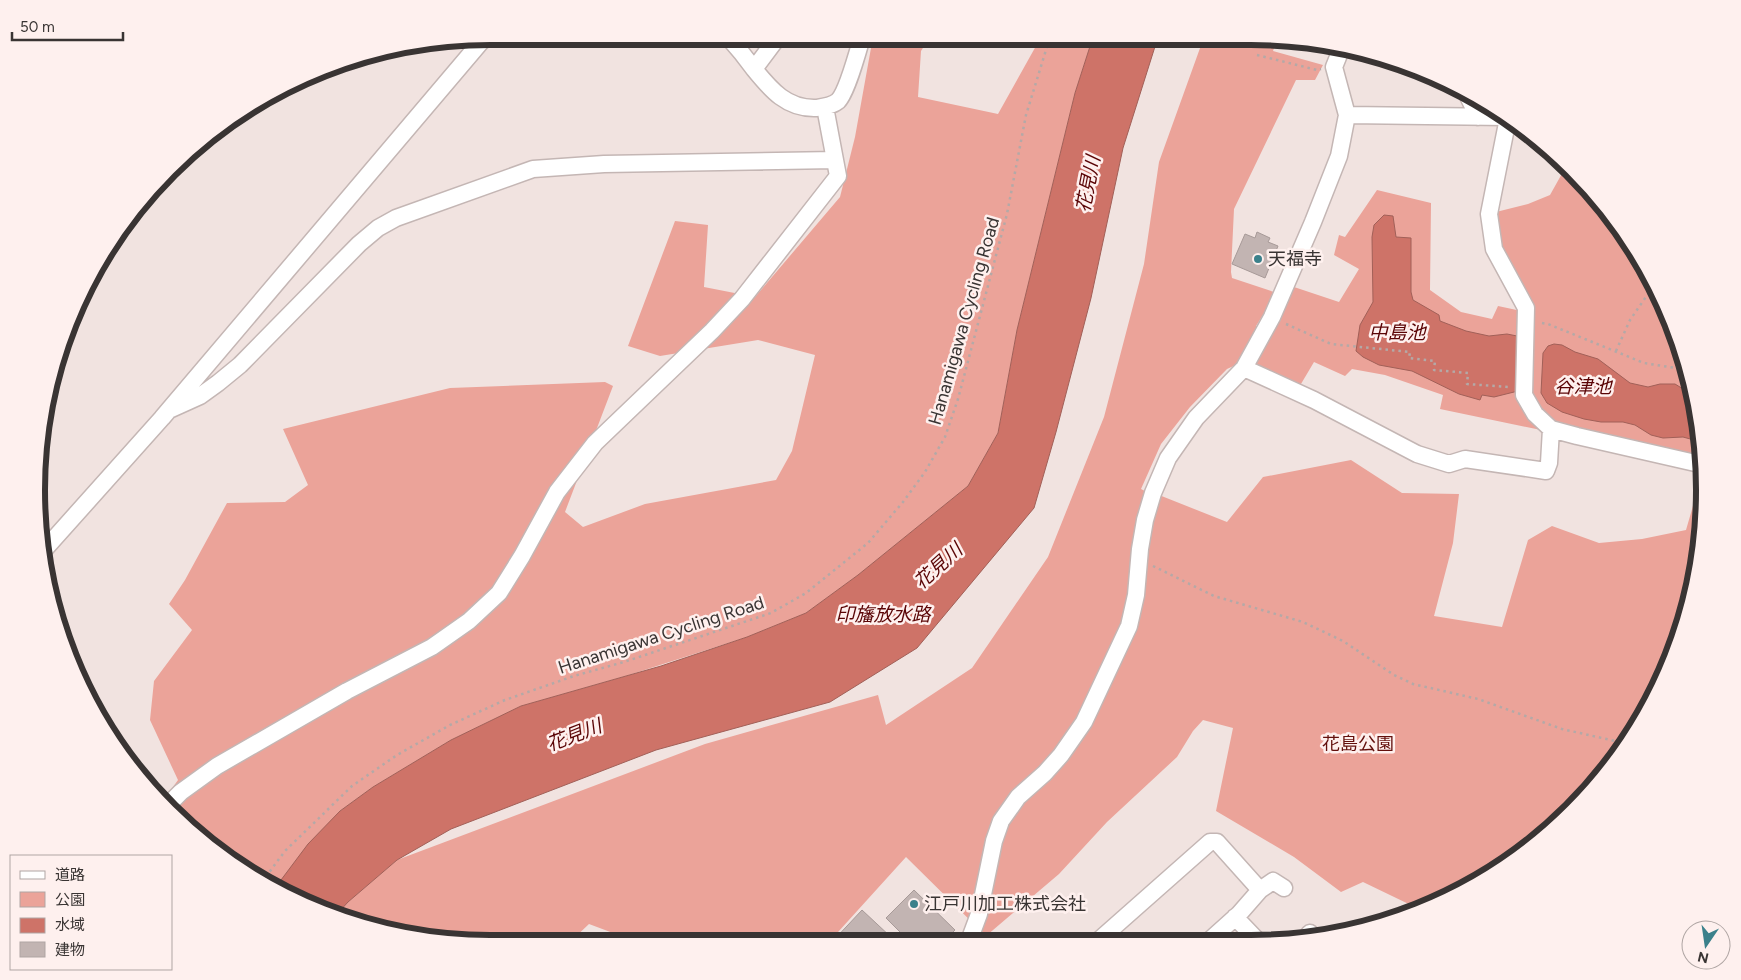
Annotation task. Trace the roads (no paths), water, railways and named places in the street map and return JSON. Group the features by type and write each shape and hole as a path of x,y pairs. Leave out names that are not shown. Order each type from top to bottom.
{"street":[{"path":"49,545 169,410 478,45"},
{"path":"735,45 766,84 781,98 793,105 806,108 825,107 838,101 845,89 859,45"},
{"path":"754,69 772,45"},
{"path":"970,935 978,914 994,841 1002,821 1018,797 1062,755 1084,722 1128,626 1136,595 1145,520 1152,494 1168,458 1196,418 1244,368 1272,317 1313,222 1339,156 1348,115 1334,67 1339,54"},
{"path":"1472,104 1478,117"},
{"path":"172,801 216,766 347,691 432,648 469,621 499,593 522,556 557,492 589,450 742,299 838,176 825,107"},
{"path":"1348,115 1494,118"},
{"path":"1506,125 1489,214 1494,249 1526,308 1524,395 1534,414 1551,428 1577,436 1695,463"},
{"path":"169,410 200,396 218,383 240,364 359,244 378,228 396,218 532,169 604,164 835,160"},
{"path":"1244,368 1314,400 1417,454 1449,464 1465,460 1546,471 1549,463 1551,428"},
{"path":"1105,935 1210,842 1216,842 1260,890"},
{"path":"1215,935 1260,890 1273,881 1284,888"},
{"path":"1235,917 1252,935"}],"water":[{"name":"印旛放水路","path":"1090,45 1155,45 1123,148 1091,298 1034,508 917,648 830,702 656,750 451,829 397,860 342,909 280,882 308,844 340,811 373,787 451,740 521,706 661,666 747,637 806,613 858,575 968,486 998,433 1017,330 1075,93"},
{"name":"中島池","path":"1384,215 1393,216 1396,237 1411,238 1411,292 1413,300 1439,315 1440,321 1466,331 1489,336 1507,334 1522,337 1518,391 1494,397 1482,395 1480,400 1459,394 1412,371 1379,365 1356,351 1360,325 1373,302 1372,237 1374,225"},
{"name":"谷津池","path":"1554,344 1562,345 1575,352 1598,359 1630,383 1648,387 1660,384 1675,384 1684,390 1693,440 1683,437 1663,438 1651,435 1635,425 1623,422 1601,422 1584,419 1562,412 1547,403 1541,393 1543,353 1548,346"}],"place":[{"name":"天福寺","path":"1258,259"},
{"name":"江戸川加工株式会社","path":"914,904"}],"water label":[{"name":"花見川","path":"1088,184"},
{"name":"花見川","path":"938,566"},
{"name":"花見川","path":"574,735"}],"park label":[{"name":"花島公園","path":"1358,744"}]}
